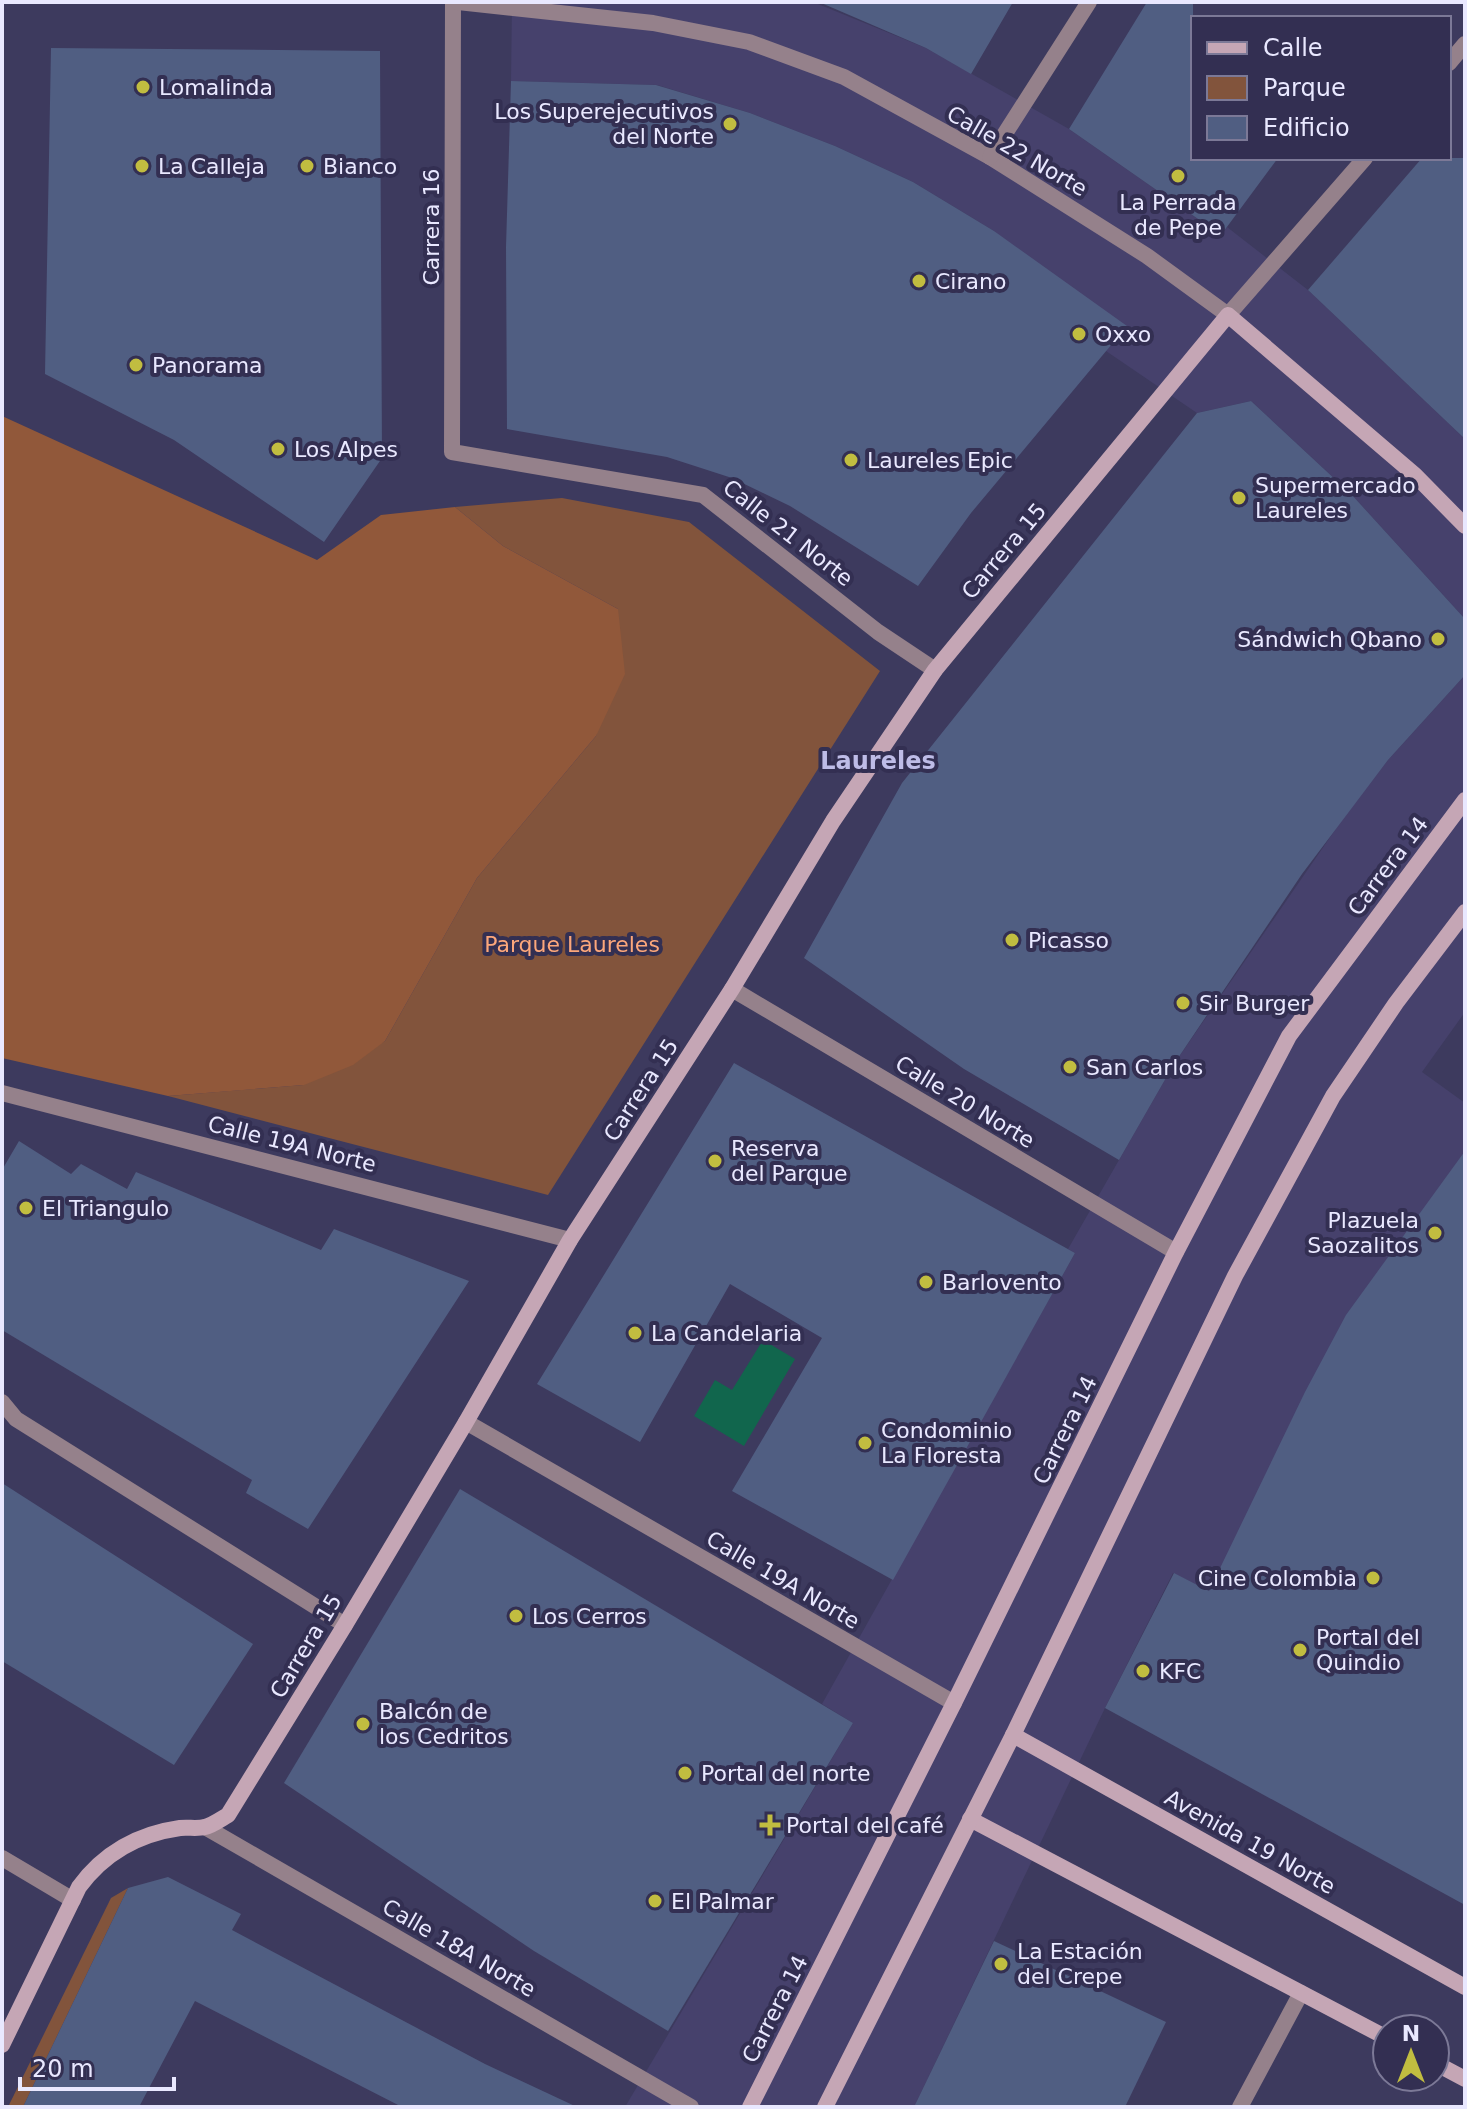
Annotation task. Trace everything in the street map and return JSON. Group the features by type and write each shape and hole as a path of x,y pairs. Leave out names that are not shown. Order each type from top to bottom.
{"street":[{"name":"Calle 22 Norte","path":"456,2 653,23 749,42 844,77 990,157 1147,256 1228,315 1415,475 1465,526"},
{"name":"Carrera 16","path":"452,452 456,2"},
{"path":"990,157 1089,2"},
{"path":"1451,61 1465,44"},
{"name":"Carrera 15","path":"205,1827 228,1815 466,1422 570,1240 732,989 833,821 935,670 1228,315 1363,160"},
{"name":"Calle 21 Norte","path":"452,452 703,495 878,632 935,670"},
{"name":"Carrera 14","path":"750,2107 954,1703 1176,1252 1289,1036 1465,800"},
{"path":"825,2107 1013,1735 1235,1276 1333,1096 1396,1003 1465,912"},
{"name":"Calle 20 Norte","path":"732,989 1176,1252"},
{"name":"Calle 19A Norte","path":"2,1093 570,1240"},
{"path":"2,1402 16,1419 345,1625"},
{"name":"Calle 19A Norte","path":"466,1422 954,1703"},
{"name":"Avenida 19 Norte","path":"1013,1735 1465,1987"},
{"path":"970,1819 1371,2030"},
{"path":"2,2045 73,1900 94,1866 118,1848 147,1836 179,1828 205,1827"},
{"name":"Calle 18A Norte","path":"205,1827 691,2107"},
{"path":"2,1858 73,1900"},
{"path":"1240,2107 1301,1993"}],"shaded area":[{"path":"512,2 813,2 926,48 1069,129 1221,235 1227,227 1308,290 1465,439 1465,619 1352,495 1251,401 1197,413 1106,351 994,231 913,182 835,146 750,113 657,85 511,81"},
{"path":"2,416 317,560 381,515 455,507 503,546 618,609 625,674 596,736 477,878 385,1041 353,1065 304,1085 168,1096 2,1058"},
{"path":"1465,675 1465,1012 1422,1072 1465,1103 1465,1151 1209,1591 1173,1573 916,2103 924,2107 625,2107 853,1723 822,1704 1075,1253 1068,1249 1174,1064 1344,817 1388,760"},
{"path":"763,1340 795,1359 744,1446 694,1416 715,1380 732,1390"}],"green space":[{"name":"Parque Laureles","path":"562,498 689,522 880,671 548,1195 168,1096 303,1085 385,1041 477,878 596,736 618,609 503,546 455,507"},
{"path":"128,1888 23,2107 8,2107 111,1898"}],"building":[{"path":"819,2 1013,2 971,74 926,48"},
{"path":"1147,2 1193,2 1191,160 1277,160 1221,235 1069,129"},
{"path":"51,48 380,51 382,458 324,542 174,440 45,374"},
{"path":"511,81 656,85 750,113 835,146 913,182 994,231 1127,326 971,513 918,586 790,506 732,478 667,457 507,429 506,247"},
{"path":"1465,158 1465,439 1308,290 1420,160"},
{"path":"1251,401 1352,495 1465,619 1465,675 1388,760 1302,874 1174,1064 1119,1160 964,1069 804,958 902,783 1197,413"},
{"path":"734,1063 1075,1253 893,1580 732,1491 822,1338 730,1284 640,1442 537,1384"},
{"path":"19,1141 71,1174 81,1164 127,1189 136,1172 321,1250 334,1229 469,1281 308,1529 246,1493 252,1480 2,1330 2,1170"},
{"name":"Portal del Quindio","path":"1465,1151 1465,1905 1105,1708 1174,1573 1209,1591 1305,1392 1346,1315"},
{"path":"2,1483 253,1644 174,1765 2,1661"},
{"path":"460,1489 853,1723 668,2031 534,1951 284,1783"},
{"path":"168,1877 241,1914 232,1930 485,2064 577,2107 402,2107 195,2001 139,2107 23,2107 128,1888"},
{"path":"994,1941 1166,2022 1125,2107 914,2107"}],"place":[{"name":"Lomalinda","path":"143,87"},
{"name":"Los Superejecutivos del Norte","path":"730,124"},
{"name":"La Calleja","path":"142,166"},
{"name":"Bianco","path":"307,166"},
{"name":"La Perrada de Pepe","path":"1178,176"},
{"name":"Cirano","path":"919,281"},
{"name":"Oxxo","path":"1079,334"},
{"name":"Panorama","path":"136,365"},
{"name":"Los Alpes","path":"278,449"},
{"name":"Laureles Epic","path":"851,460"},
{"name":"Supermercado Laureles","path":"1239,498"},
{"name":"Sándwich Qbano","path":"1438,639"},
{"name":"Picasso","path":"1012,940"},
{"name":"Sir Burger","path":"1183,1003"},
{"name":"San Carlos","path":"1070,1067"},
{"name":"Reserva del Parque","path":"715,1161"},
{"name":"El Triangulo","path":"26,1208"},
{"name":"Plazuela Saozalitos","path":"1435,1233"},
{"name":"Barlovento","path":"926,1282"},
{"name":"La Candelaria","path":"635,1333"},
{"name":"Condominio La Floresta","path":"865,1443"},
{"name":"Cine Colombia","path":"1373,1578"},
{"name":"Los Cerros","path":"516,1616"},
{"name":"Portal del Quindio","path":"1300,1650"},
{"name":"KFC","path":"1143,1671"},
{"name":"Balcón de los Cedritos","path":"363,1724"},
{"name":"Portal del norte","path":"685,1773"},
{"name":"Portal del café","path":"770,1825"},
{"name":"El Palmar","path":"655,1901"},
{"name":"La Estación del Crepe","path":"1001,1964"}],"district":[{"name":"Laureles","path":"878,761"}]}
